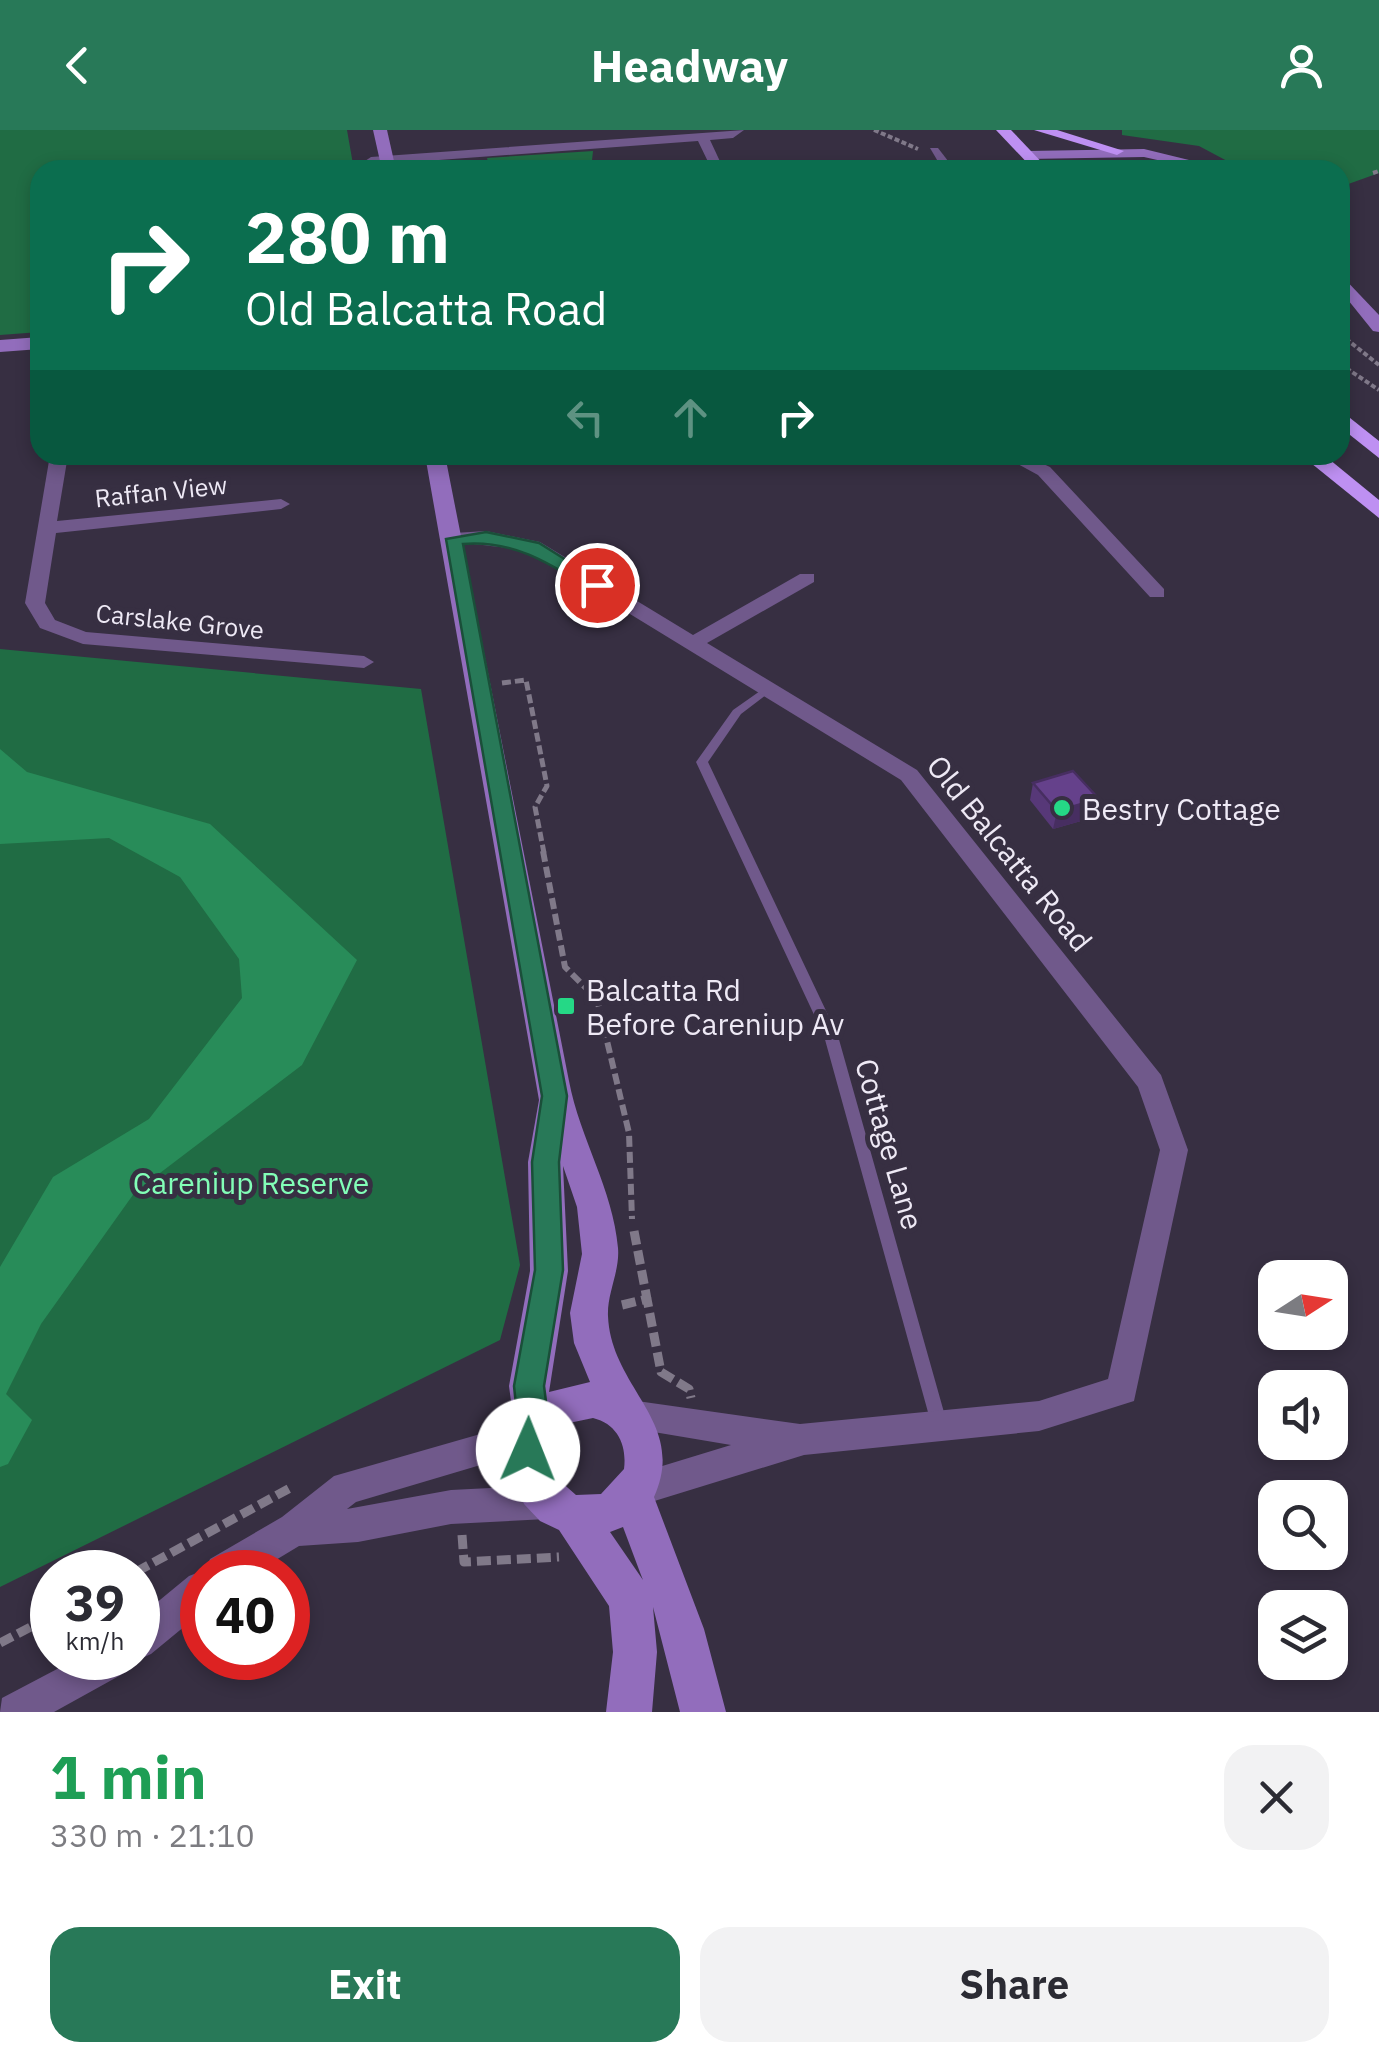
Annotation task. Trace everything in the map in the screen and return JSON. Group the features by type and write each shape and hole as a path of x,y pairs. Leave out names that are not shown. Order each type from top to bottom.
{"highway":[{"path":"1003,130 1032,160"},
{"path":"1040,130 1117,151"},
{"path":"1040,130 1071,160"},
{"path":"1350,425 1379,452"},
{"path":"1323,465 1379,510"},
{"path":"1336,465 1379,510"}],"street":[{"path":"364,130 378,160"},
{"path":"380,130 380,160"},
{"path":"419,160 604,136 702,136 738,130"},
{"path":"702,136 713,160"},
{"path":"934,151 941,160"},
{"path":"1076,160 1117,151 1193,160"},
{"path":"1080,160 1134,153"},
{"path":"1350,291 1379,327"},
{"path":"0,346 30,344"},
{"path":"0,355 30,353"},
{"name":"Carslake Grove","path":"57,465 35,603 47,624 101,640 364,662"},
{"path":"437,465 555,1096 595,1207 600,1254 592,1285 591,1328 626,1413 642,1432 647,1450 634,1492 657,1569 684,1626 703,1712"},
{"path":"1031,465 1044,471 1156,593"},
{"name":"Raffan View","path":"47,528 281,504"},
{"name":"Old Balcatta Road","path":"454,539 486,537 532,546 909,774 1151,1083 1174,1150 1122,1390 1039,1416 940,1427"},
{"path":"694,643 807,578"},
{"path":"555,1096 546,1162 549,1270 529,1386 534,1434 528,1467 536,1490 560,1508 630,1600 635,1652 628,1712"},
{"path":"259,1550 294,1529 346,1488 534,1434 550,1415 570,1404 593,1401 626,1413 804,1440"},
{"path":"294,1529 358,1526 452,1507 605,1512 634,1492 804,1440 940,1427"},
{"path":"160,1622 180,1606"},
{"path":"16,1712 74,1680"}],"lane":[{"name":"Cottage Lane","path":"770,687 737,712 702,762 831,1036 940,1427"}],"path":[{"path":"874,130 912,148 934,151"},
{"path":"1373,173 1379,171"},
{"path":"1350,342 1379,365"},
{"path":"1350,371 1379,390"},
{"path":"480,685 526,680 547,786 536,807 562,949 566,967 596,999 629,1132 632,1216 647,1299"},
{"path":"464,1562 561,1557 575,1569"},
{"path":"0,1643 30,1627"}],"green space":[{"path":"0,130 347,130 352,160 30,160 30,333 0,335"},
{"path":"1122,130 1379,130 1379,173 1350,183 1350,160 1225,160 1199,146 1122,135"},
{"path":"593,151 592,160 487,158"},
{"name":"Careniup Reserve","path":"0,649 421,689 520,1265 500,1340 75,1550 30,1550 30,1572 0,1587"}],"shaded area":[{"path":"0,749 27,772 210,824 357,960 302,1065 135,1192 41,1324 6,1394 32,1420 8,1464 0,1467 0,1267 53,1177 149,1119 242,998 239,959 180,877 109,838 0,844"}],"building":[{"path":"1073,771 1099,799 1057,811 1033,783"}],"place":[{"name":"Bestry Cottage","path":"1062,808"},
{"name":"Balcatta Rd Before Careniup Av","path":"566,1006"}],"route":[{"path":"528,1450 535,1433 529,1386 549,1270 546,1162 555,1096 454,539 486,537 532,546 597,585"}]}
